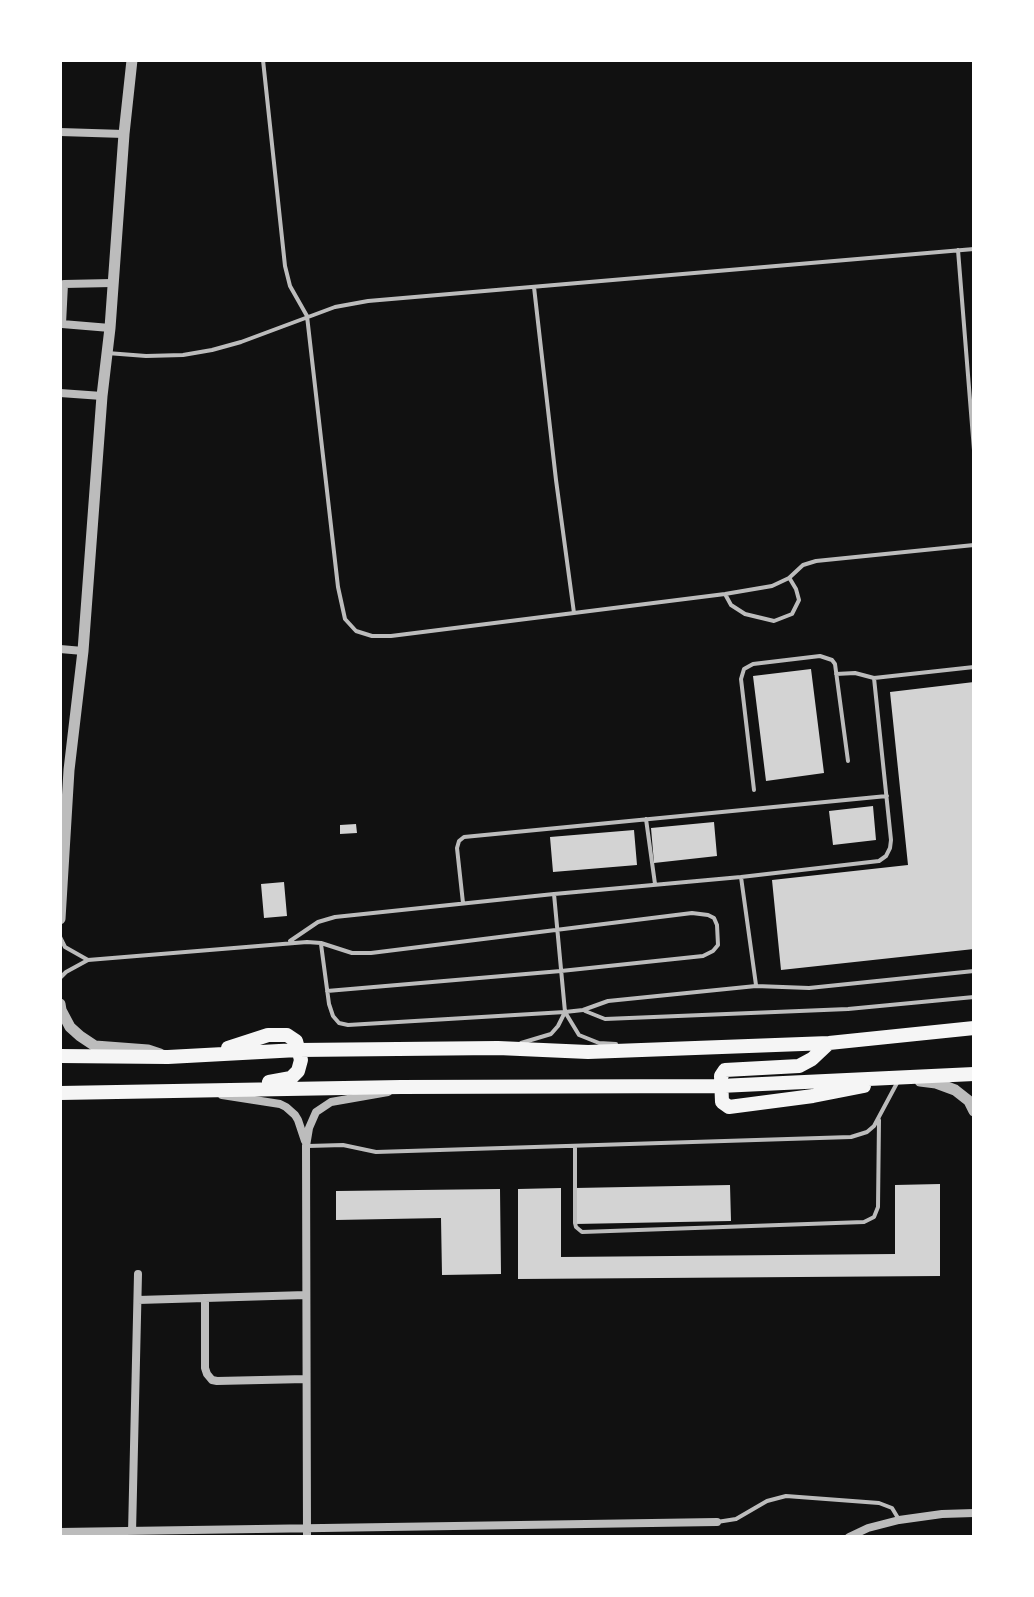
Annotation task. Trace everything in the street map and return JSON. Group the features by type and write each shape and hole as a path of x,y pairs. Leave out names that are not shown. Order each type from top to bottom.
{"main road":[{"path":"60,1056 168,1057 298,1050 498,1048 588,1052 829,1043 974,1028"},
{"path":"829,1043 799,1066 725,1070 720,1086 722,1102 729,1107 842,1091 900,1077"},
{"path":"209,1090 291,1078 298,1071 301,1060 298,1050"},
{"path":"60,1093 720,1086 974,1074"}],"street":[{"path":"60,919 69,770 83,651 132,60"},
{"path":"60,132 124,134"},
{"path":"110,328 62,324 62,284 112,283"},
{"path":"60,393 102,396"},
{"path":"60,649 83,651"},
{"path":"60,1004 70,1027 95,1046 148,1050 168,1057"},
{"path":"900,1077 936,1083 955,1090 969,1101 974,1111"},
{"path":"306,1533 306,1146 311,1120 331,1102 379,1095 401,1087"},
{"path":"209,1090 286,1107 298,1120 306,1146"},
{"path":"132,1533 138,1274"},
{"path":"138,1300 306,1295"},
{"path":"205,1298 205,1368 212,1380 306,1379"},
{"path":"849,1537 868,1528 899,1520 974,1513"},
{"path":"60,1532 306,1533 717,1522"}],"lane":[{"path":"263,60 285,266 290,286 307,316 338,587 345,619 356,631 372,636 391,636 725,594 772,586 789,578 803,565 816,561 974,545"},
{"path":"107,353 183,355 212,350 335,307 368,301 974,249"},
{"path":"958,250 974,450"},
{"path":"534,287 574,613"},
{"path":"725,594 731,605 745,614 774,621 792,614 799,600 789,578"},
{"path":"754,790 741,679 744,669 753,664 825,656 834,662 848,761"},
{"path":"836,674 855,673 874,678 974,667"},
{"path":"288,943 310,926 335,917 879,861 886,856 891,840 874,678"},
{"path":"463,904 457,848 464,837 887,796"},
{"path":"646,819 655,884"},
{"path":"741,877 756,986"},
{"path":"554,894 565,1012 579,1035 599,1043 690,1048"},
{"path":"60,978 88,960 288,943 321,943 341,951 371,953 692,913 708,915 714,918 717,925 718,945 703,956 327,991"},
{"path":"60,937 65,947 88,960"},
{"path":"321,943 333,1016 339,1023 348,1025 565,1012 583,1010 608,1001 756,986 809,988 974,971"},
{"path":"583,1010 605,1019 848,1009 974,997"},
{"path":"498,1048 551,1034 565,1012"},
{"path":"306,1146 343,1145 376,1152 851,1137 867,1132 879,1119 900,1077"},
{"path":"575,1146 575,1223 582,1232 864,1222 874,1217 878,1207 879,1119"},
{"path":"717,1522 736,1519 767,1501 786,1496 879,1503 892,1508 899,1520"}],"building":[{"path":"811,669 824,773 766,781 753,676"},
{"path":"974,682 974,949 781,970 772,880 908,865 890,692"},
{"path":"873,806 876,840 833,845 829,811"},
{"path":"714,822 717,856 654,863 651,828"},
{"path":"356,824 357,833 340,834 340,825"},
{"path":"634,830 637,865 553,872 550,837"},
{"path":"284,882 287,916 264,918 261,884"},
{"path":"940,1184 940,1276 518,1279 518,1189 561,1188 561,1257 895,1254 895,1185"},
{"path":"730,1185 731,1221 575,1224 575,1188"},
{"path":"500,1189 501,1274 442,1275 441,1218 336,1220 336,1191"}]}
